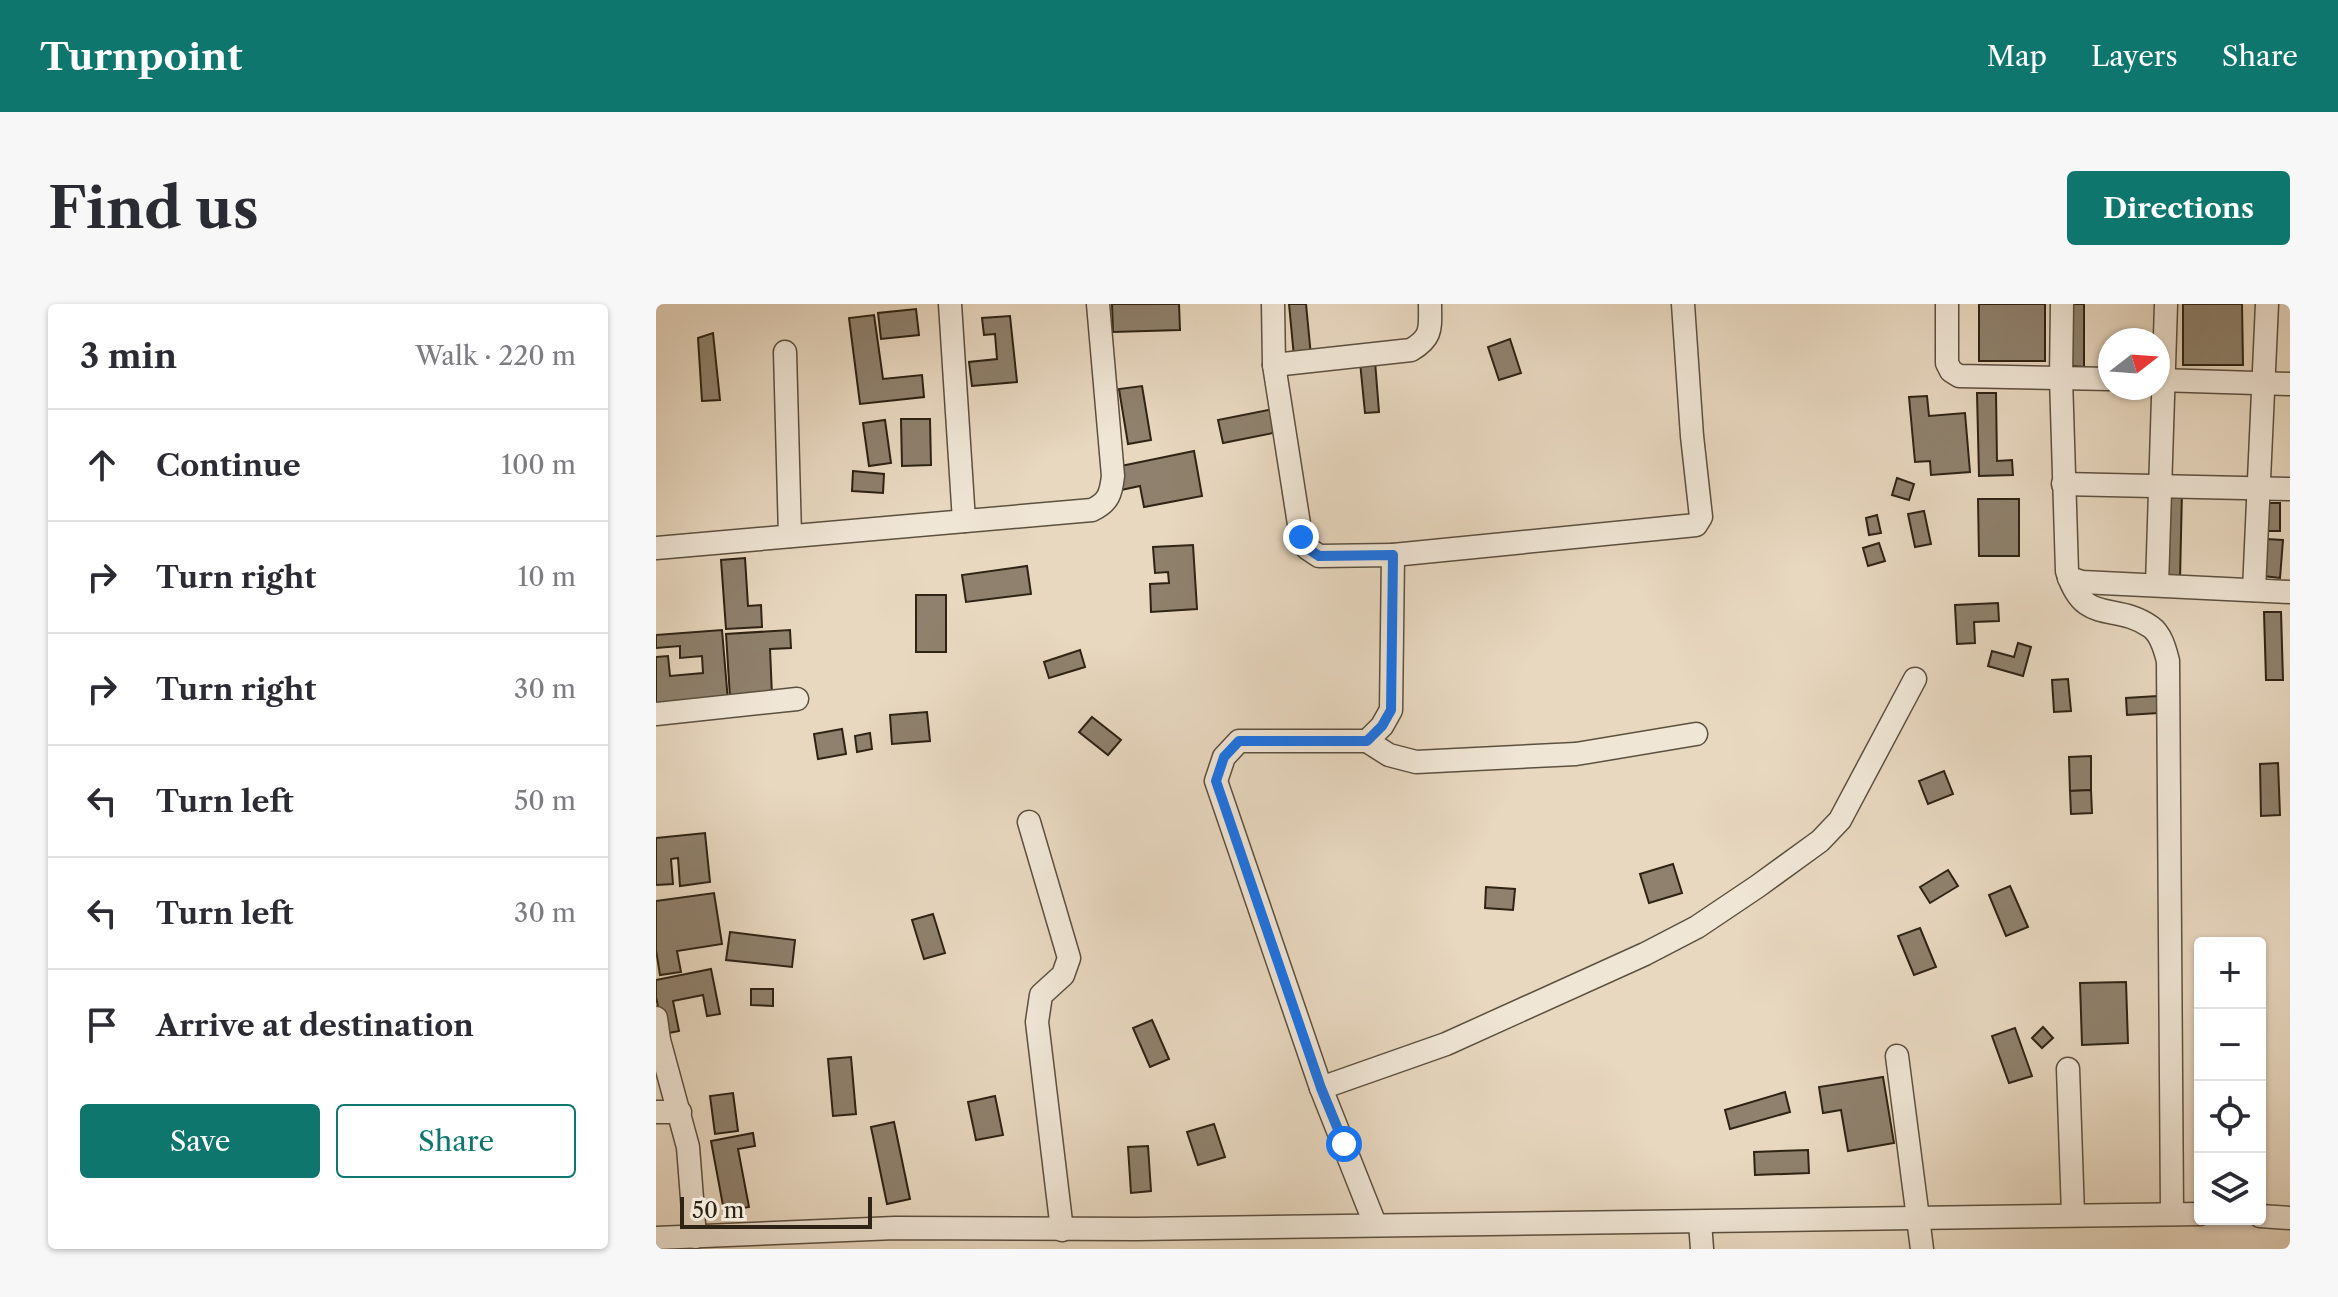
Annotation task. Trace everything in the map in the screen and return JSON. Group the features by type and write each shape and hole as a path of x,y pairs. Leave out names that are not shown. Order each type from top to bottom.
{"street":[{"path":"950,304 964,521"},
{"path":"656,548 1092,510 1104,504 1111,493 1113,476 1098,304"},
{"path":"1273,304 1274,365 1301,537 1307,548 1319,556 1393,555 1696,525 1701,517 1683,304"},
{"path":"1274,365 1411,350 1429,335 1430,304"},
{"path":"1947,304 1946,351 1951,371 1959,376 2098,379"},
{"path":"2062,304 2065,563 2069,578 2081,602 2153,628 2168,661 2172,1213"},
{"path":"2164,328 2166,304"},
{"path":"2254,590 2267,304"},
{"path":"785,352 790,536"},
{"path":"2170,380 2290,384"},
{"path":"2157,585 2161,400"},
{"path":"2063,484 2290,489"},
{"path":"1367,741 1382,726 1391,710 1393,555"},
{"path":"2069,578 2082,582 2290,592"},
{"path":"1321,1088 1446,1044 1645,954 1697,927 1758,886 1820,841 1840,820 1915,679"},
{"path":"656,714 797,699"},
{"path":"1375,1224 1321,1088 1216,781 1224,757 1239,741 1367,741 1389,755 1416,762 1576,754 1696,734"},
{"path":"1029,822 1069,958 1063,975 1041,995 1037,1022 1062,1230"},
{"path":"656,1018 662,1054 688,1147 695,1237"},
{"path":"1897,1056 1922,1249"},
{"path":"2068,1069 2073,1215"},
{"path":"656,1112 680,1112"},
{"path":"656,1238 695,1237 751,1242 1014,1240 1062,1230 1137,1239 1375,1224 2194,1214"},
{"path":"2266,1216 2290,1218"},
{"path":"1700,1222 1702,1249"}],"building":[{"path":"1112,304 1179,304 1180,330 1113,332"},
{"path":"1289,304 1306,304 1311,356 1294,357"},
{"path":"1979,304 2045,304 2045,361 1979,361"},
{"path":"2070,304 2084,304 2084,367 2070,366"},
{"path":"2183,304 2242,304 2243,365 2183,365"},
{"path":"916,309 919,335 881,339 878,313"},
{"path":"874,315 883,379 922,375 924,397 860,404 849,318"},
{"path":"1010,316 1017,382 972,386 969,362 997,359 995,334 984,335 982,318"},
{"path":"713,333 720,400 702,401 698,338"},
{"path":"1510,339 1521,373 1499,380 1488,347"},
{"path":"1375,361 1379,412 1365,413 1360,362"},
{"path":"1142,386 1151,440 1128,444 1119,389"},
{"path":"1977,393 1996,393 1997,461 2012,460 2013,475 1979,476"},
{"path":"1927,396 1929,416 1965,413 1970,472 1931,475 1930,461 1915,462 1909,397"},
{"path":"1273,409 1278,432 1223,443 1218,420"},
{"path":"901,419 930,419 931,465 902,466"},
{"path":"885,420 891,463 869,466 863,423"},
{"path":"1194,451 1202,496 1144,507 1140,486 1121,490 1116,467"},
{"path":"853,471 884,474 883,493 852,491"},
{"path":"1897,478 1914,484 1909,500 1892,495"},
{"path":"2166,491 2182,491 2180,579 2165,579"},
{"path":"1978,499 2019,499 2019,556 1979,556"},
{"path":"2268,503 2280,503 2280,531 2267,531"},
{"path":"1924,511 1931,544 1915,547 1908,514"},
{"path":"1877,515 1881,533 1869,535 1866,518"},
{"path":"2266,539 2283,540 2280,578 2263,576"},
{"path":"1879,543 1885,561 1868,566 1863,548"},
{"path":"1193,545 1197,609 1151,612 1150,584 1169,583 1168,572 1155,573 1153,547"},
{"path":"745,558 748,606 761,605 762,627 726,629 721,560"},
{"path":"1027,566 1031,594 966,602 962,575"},
{"path":"916,595 946,595 946,652 916,652"},
{"path":"1998,603 1999,621 1974,622 1975,643 1957,644 1955,605"},
{"path":"2264,612 2281,612 2283,680 2266,680"},
{"path":"722,630 728,701 656,707 656,657 668,656 670,676 703,673 702,656 680,658 680,646 656,648 656,635"},
{"path":"790,630 791,648 770,649 772,695 730,697 726,634"},
{"path":"2018,643 2031,647 2023,676 1988,666 1992,651 2014,657"},
{"path":"1080,650 1085,667 1049,678 1044,662"},
{"path":"2068,679 2071,711 2054,712 2052,680"},
{"path":"2157,696 2158,713 2127,715 2126,698"},
{"path":"927,712 930,741 892,744 890,715"},
{"path":"1092,717 1121,740 1108,755 1079,732"},
{"path":"842,729 846,754 818,759 814,734"},
{"path":"870,733 872,749 857,752 855,736"},
{"path":"2091,756 2091,790 2070,791 2069,757"},
{"path":"2278,763 2280,815 2261,816 2260,764"},
{"path":"1944,771 1953,794 1928,804 1919,781"},
{"path":"2091,790 2092,813 2071,814 2070,791"},
{"path":"705,833 710,882 680,886 678,858 671,859 673,884 656,885 656,838"},
{"path":"1673,864 1682,893 1649,903 1640,874"},
{"path":"1948,870 1958,886 1930,903 1920,887"},
{"path":"2010,886 2028,927 2006,936 1989,895"},
{"path":"1486,887 1515,889 1513,910 1485,908"},
{"path":"714,893 722,944 677,951 681,972 660,975 656,950 656,901"},
{"path":"933,914 945,953 924,959 912,920"},
{"path":"1920,928 1936,967 1914,975 1898,936"},
{"path":"730,932 795,940 792,967 726,960"},
{"path":"711,969 720,1014 707,1016 703,995 673,1001 679,1031 664,1034 656,997 656,980"},
{"path":"2126,982 2128,1043 2082,1045 2080,983"},
{"path":"751,989 773,989 773,1006 751,1005"},
{"path":"1152,1020 1169,1059 1150,1067 1133,1028"},
{"path":"2043,1027 2053,1038 2042,1048 2032,1038"},
{"path":"2015,1028 2032,1076 2009,1083 1992,1036"},
{"path":"851,1057 856,1114 833,1116 828,1059"},
{"path":"1883,1077 1894,1143 1848,1151 1841,1110 1823,1113 1819,1087"},
{"path":"1785,1092 1790,1112 1730,1129 1725,1110"},
{"path":"733,1093 738,1131 715,1134 710,1096"},
{"path":"995,1096 1003,1135 976,1140 968,1102"},
{"path":"894,1122 910,1199 887,1204 871,1127"},
{"path":"1214,1124 1225,1157 1198,1165 1187,1132"},
{"path":"753,1133 755,1146 738,1149 749,1207 724,1211 711,1141"},
{"path":"1148,1146 1151,1191 1131,1193 1128,1147"},
{"path":"1808,1150 1809,1173 1755,1175 1754,1152"}],"route":[{"path":"1301,537 1307,548 1319,556 1393,555 1391,710 1382,726 1367,741 1239,741 1224,757 1216,781 1321,1088 1344,1144"}]}
